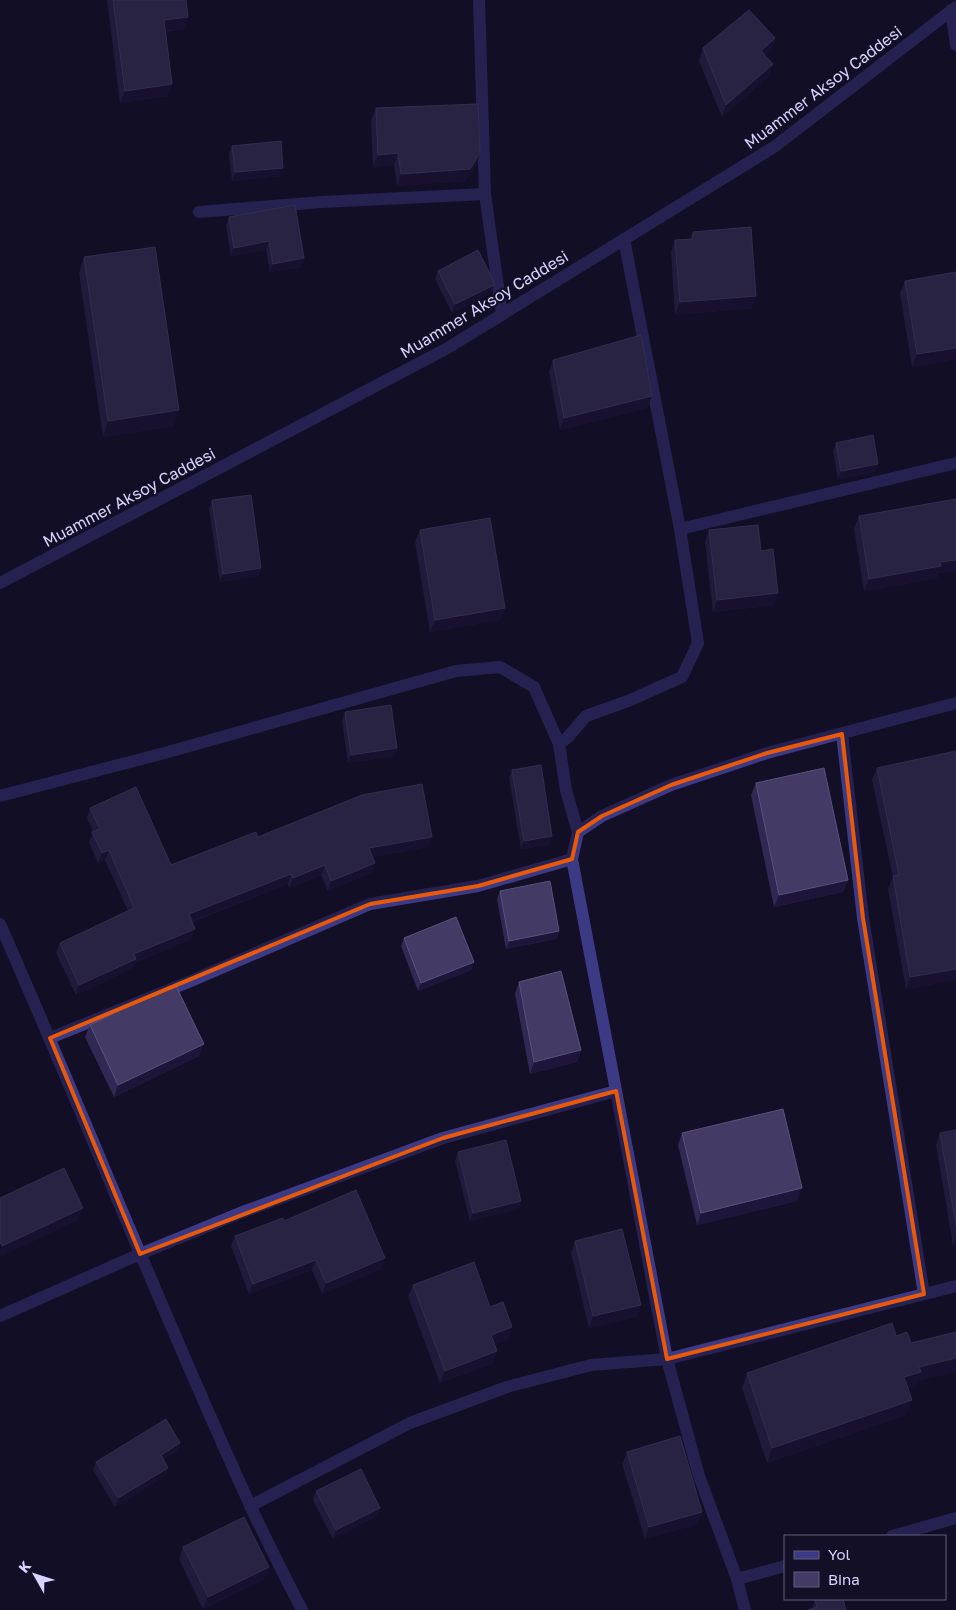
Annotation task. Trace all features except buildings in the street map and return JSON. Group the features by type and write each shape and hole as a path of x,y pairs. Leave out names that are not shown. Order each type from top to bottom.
{"street":[{"path":"479,0 485,194 502,315"},
{"path":"953,9 956,45"},
{"name":"Muammer Aksoy Caddesi","path":"0,583 446,349 774,146 953,9"},
{"path":"199,212 322,202 485,194"},
{"path":"559,744 586,716 628,701 682,677 698,642 680,529 624,239"},
{"path":"680,529 956,463"},
{"path":"0,796 178,749 456,671 500,667 534,687 559,744 566,790 578,832 572,859 667,1359 699,1476 737,1580 745,1610"},
{"path":"578,832 602,816 671,785 767,753 956,703"},
{"path":"842,734 863,918 924,1294"},
{"path":"50,1038 191,981 370,904 478,886 572,859"},
{"path":"0,924 50,1038 140,1254 250,1506 302,1610"},
{"path":"0,1316 140,1254 240,1213 443,1138 616,1092"},
{"path":"250,1506 410,1423 506,1387 592,1365 667,1359 956,1286"},
{"path":"896,1535 956,1518"},
{"path":"737,1580 784,1566"}],"highlighted area":[{"path":"842,734 863,918 924,1294 667,1359 616,1091 443,1138 140,1254 50,1038 370,904 478,886 572,859 578,832 602,816 671,785 767,753"}]}
